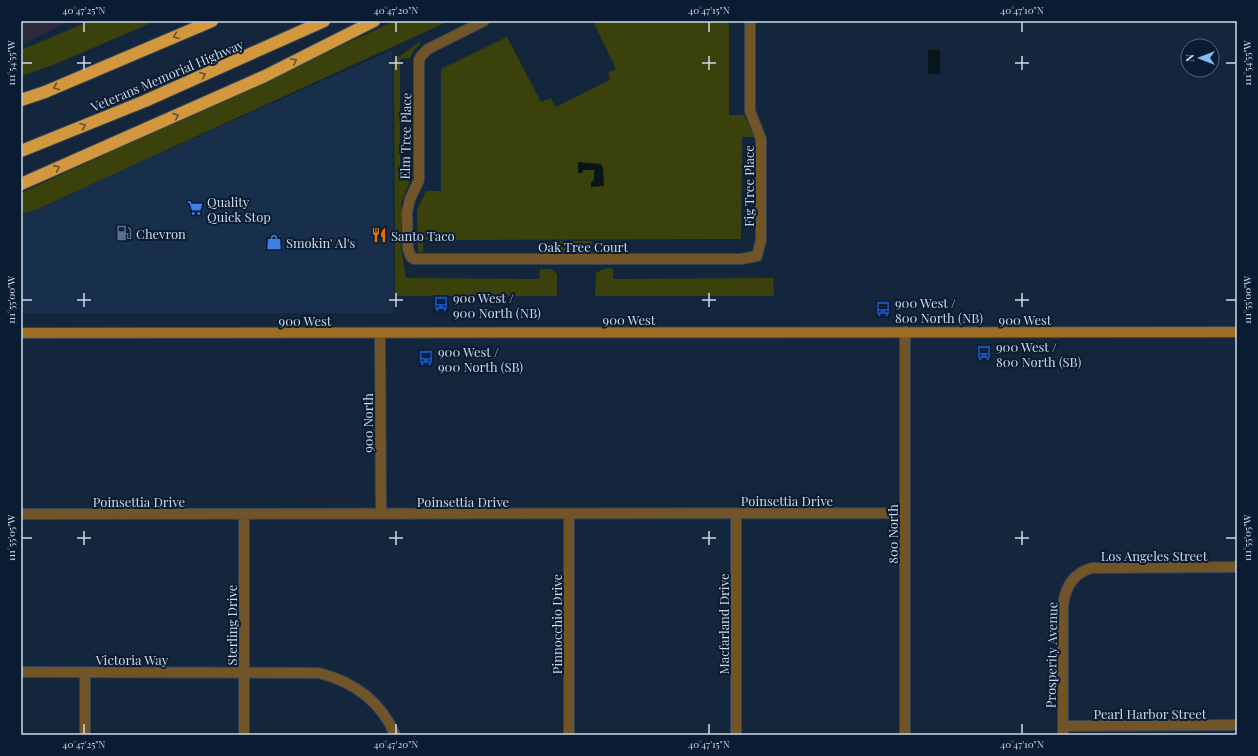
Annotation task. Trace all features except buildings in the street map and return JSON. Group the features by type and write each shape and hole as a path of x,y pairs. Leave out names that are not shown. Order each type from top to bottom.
{"highway":[{"path":"21,100 45,92 212,21"},
{"name":"Veterans Memorial Highway","path":"21,151 145,101 324,21"},
{"path":"21,184 265,76 374,21"}],"main road":[{"name":"900 West","path":"21,333 1237,332"}],"street":[{"name":"Elm Tree Place","path":"411,257 408,249 407,212 410,198 419,180 419,60 428,49 484,21"},
{"name":"Fig Tree Place","path":"750,21 750,111 761,139 761,240 757,256"},
{"name":"Oak Tree Court","path":"411,257 418,259 741,259 757,256"},
{"name":"800 North","path":"905,332 905,735"},
{"name":"900 North","path":"380,333 381,514"},
{"name":"Poinsettia Drive","path":"21,514 905,513"},
{"name":"Sterling Drive","path":"244,514 244,735"},
{"name":"Pinnocchio Drive","path":"569,514 569,735"},
{"name":"Macfarland Drive","path":"736,514 736,735"},
{"name":"Los Angeles Street","path":"1073,578 1085,570 1092,568 1237,567"},
{"name":"Prosperity Avenue","path":"1063,730 1063,606 1066,591 1073,578"},
{"name":"Victoria Way","path":"21,672 319,673 347,682 372,700 384,712 395,735"},
{"path":"85,672 85,735"},
{"name":"Pearl Harbor Street","path":"1063,730 1237,725"}],"shaded area":[{"path":"21,21 69,21 21,45"},
{"path":"392,50 394,313 21,313 21,215"},
{"path":"928,50 940,50 940,74 928,74"},
{"path":"578,162 601,164 603,168 604,186 591,187 591,182 594,180 594,170 583,170 582,173 578,173"}],"green space":[{"path":"90,21 156,21 53,65 21,76 21,50"},
{"path":"395,21 449,21 35,210 21,214 21,193"},
{"path":"593,21 729,21 729,115 744,115 755,137 742,137 741,239 423,240 423,253 418,252 417,210 426,191 441,191 441,69 507,37 541,102 551,98 556,107 608,81 610,78 608,73 616,69"},
{"path":"419,42 421,44 414,50 410,58 400,59 400,170 410,170 413,173 401,203 401,248 406,278 539,279 540,269 551,269 557,274 557,296 395,296 394,60"},
{"path":"560,241 592,241 592,252 560,252"},
{"path":"611,268 613,270 613,279 773,278 774,296 595,296 596,273 603,269"}],"place":[{"name":"Quality Quick Stop","path":"195,208"},
{"name":"Chevron","path":"124,233"},
{"name":"Santo Taco","path":"379,235"},
{"name":"Smokin' Al's","path":"274,242"},
{"name":"900 West / 900 North (NB)","path":"441,304"},
{"name":"900 West / 800 North (NB)","path":"883,309"},
{"name":"900 West / 800 North (SB)","path":"984,353"},
{"name":"900 West / 900 North (SB)","path":"426,358"}]}
